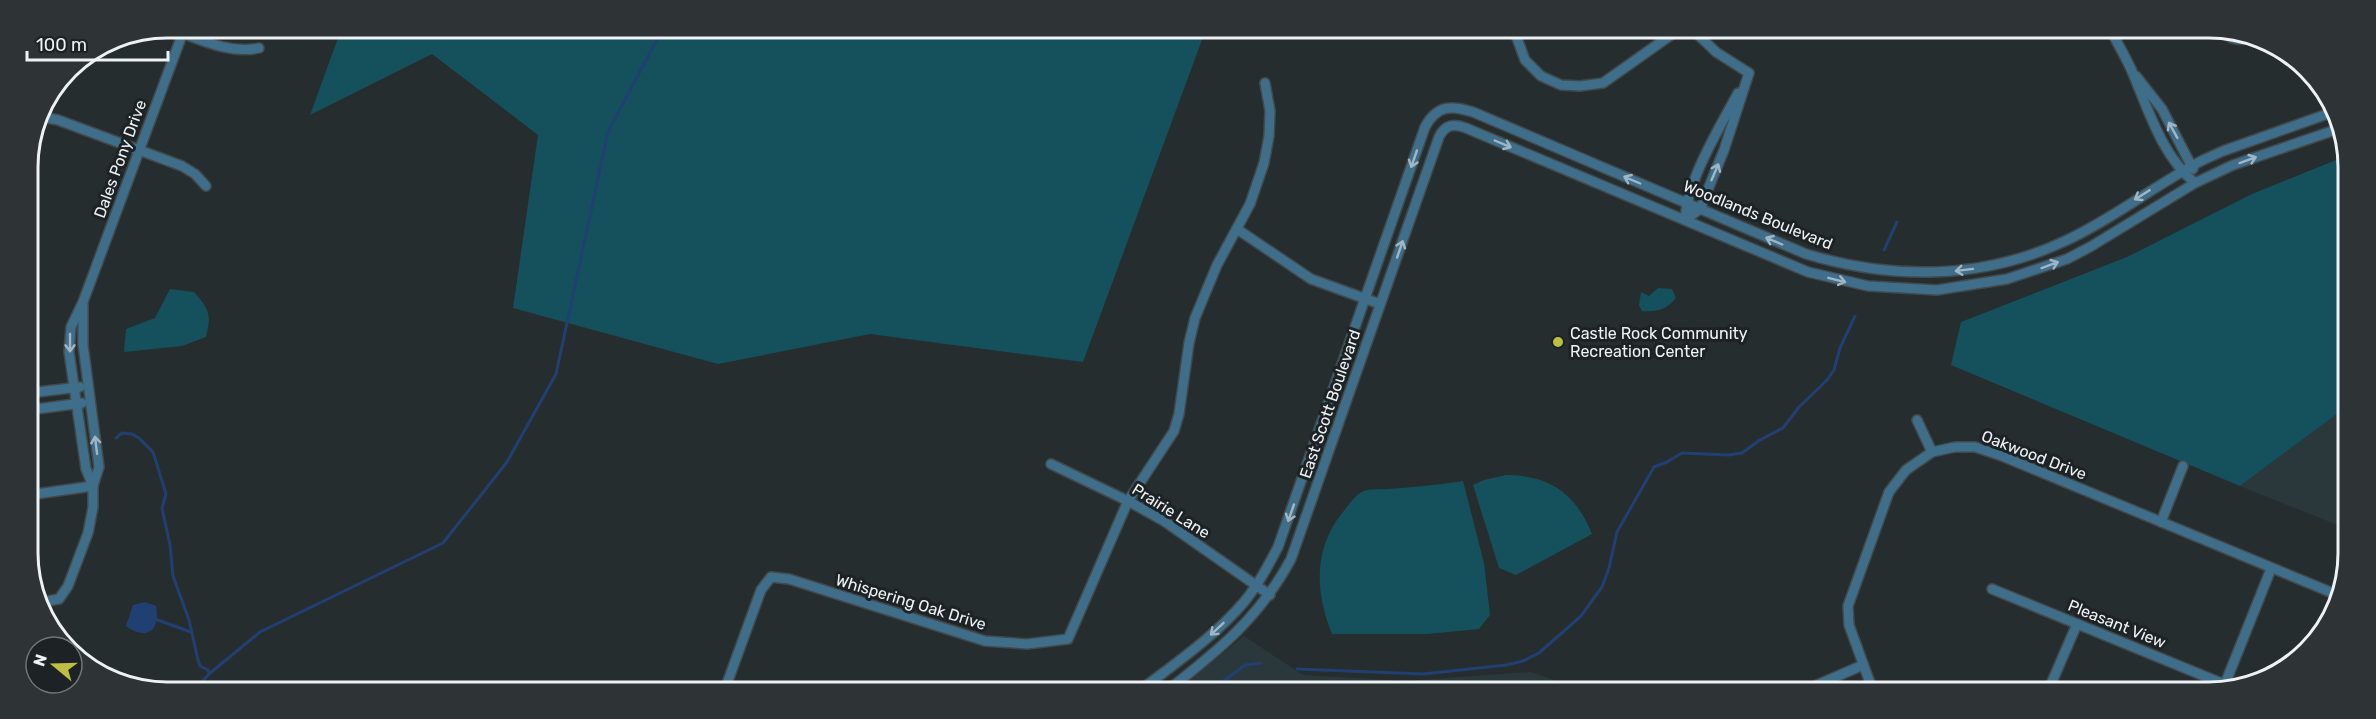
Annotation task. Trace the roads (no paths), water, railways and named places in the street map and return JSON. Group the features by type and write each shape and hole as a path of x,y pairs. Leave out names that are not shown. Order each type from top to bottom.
{"street":[{"name":"Dales Pony Drive","path":"93,486 86,469 76,404 69,333 181,38"},
{"path":"204,38 233,50 246,51 259,48"},
{"path":"1517,38 1525,60 1541,76 1561,85 1580,86 1603,83 1667,38"},
{"path":"1701,38 1716,52 1749,73"},
{"path":"2115,38 2131,70 2148,113 2181,171 2194,183"},
{"path":"2131,70 2162,109 2193,165 2194,183"},
{"path":"1685,220 1686,203 1711,143 1749,73"},
{"path":"1685,220 1700,209 1724,150 1749,73"},
{"name":"Whispering Oak Drive","path":"728,682 761,590 771,577 789,579 985,641 1027,644 1068,639 1128,501 1174,431 1179,414 1189,343 1195,318 1217,265 1250,204 1264,163 1269,136 1270,111 1265,83"},
{"name":"Woodlands Boulevard","path":"1441,109 1453,106 1473,112 1788,247 1843,264 1904,273 1945,272 2005,262 2064,241 2193,165 2223,151 2327,114"},
{"name":"East Scott Boulevard","path":"1151,682 1214,632 1244,602 1278,547 1425,127 1432,115 1441,109"},
{"path":"47,118 58,120 190,170 206,186"},
{"name":"Woodlands Boulevard","path":"1449,126 1466,128 1792,266 1868,286 1937,290 2007,279 2067,259 2194,183 2233,165 2333,131"},
{"name":"East Scott Boulevard","path":"1179,682 1241,629 1270,595 1280,579 1298,541 1439,137 1449,126"},
{"path":"1237,229 1304,275 1380,304"},
{"name":"Dales Pony Drive","path":"47,601 59,599 68,586 91,518 93,486 99,467 82,337 82,302"},
{"path":"38,392 88,386"},
{"path":"38,409 90,402"},
{"path":"1917,420 1932,452"},
{"name":"Oakwood Drive","path":"1869,681 1849,625 1848,606 1858,576 1890,492 1906,470 1932,452 1955,447 1975,447 2002,456 2332,593"},
{"name":"Prairie Lane","path":"1050,464 1164,521 1270,595"},
{"path":"2161,522 2183,466"},
{"path":"38,494 93,486"},
{"path":"2230,680 2271,569"},
{"name":"Pleasant View","path":"1992,589 2218,681"},
{"path":"2052,681 2078,624"},
{"path":"1826,681 1863,665"}],"water":[{"path":"145,602 156,606 156,622 150,631 140,633 126,626 133,605"}],"waterway":[{"path":"209,674 260,632 443,543 507,462 556,374 608,132 658,38"},
{"path":"1884,250 1897,222"},
{"path":"1297,669 1423,674 1506,665 1523,661 1539,653 1581,616 1602,587 1617,532 1654,467 1682,453 1728,455 1742,453 1783,428 1799,407 1834,370 1840,348 1855,316"},
{"path":"116,438 122,433 132,434 153,452 166,494 162,508 170,545 173,576 189,620 200,666 208,670 209,674 202,682"},
{"path":"155,619 191,632"},
{"path":"1223,681 1245,665 1261,663"}],"place":[{"name":"Castle Rock Community Recreation Center","path":"1558,342"}]}
